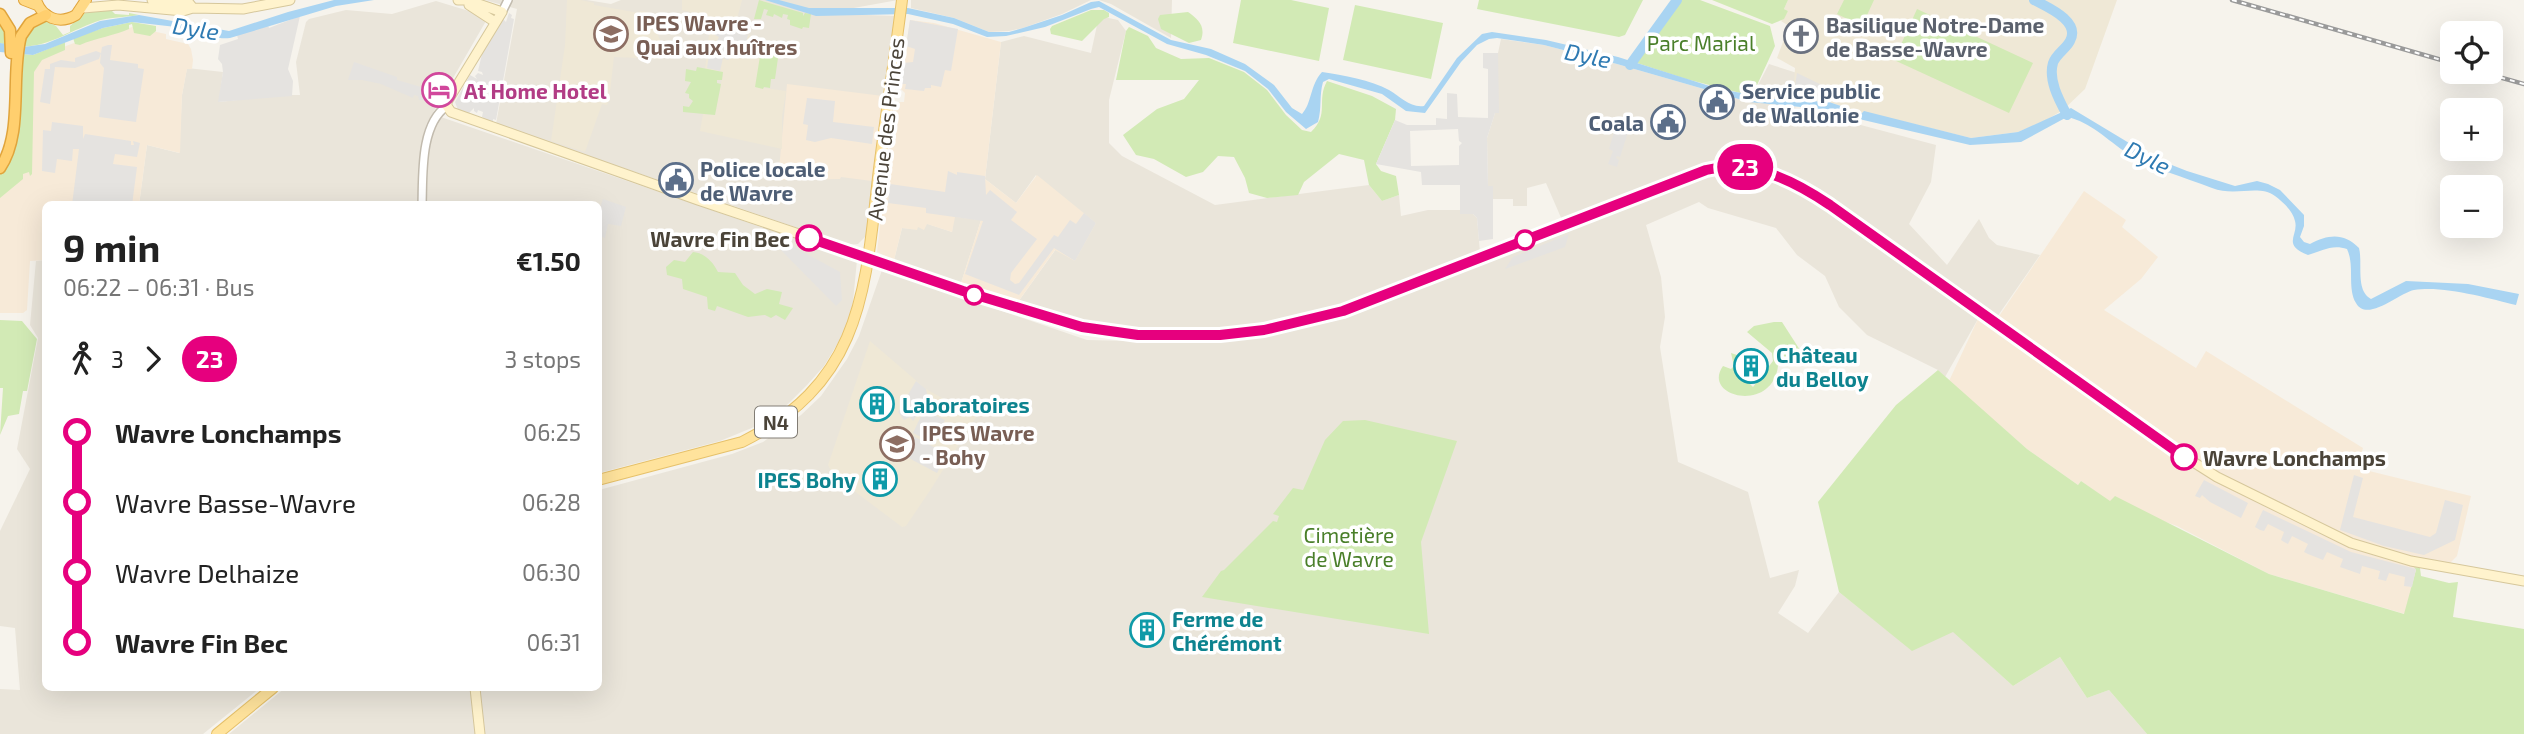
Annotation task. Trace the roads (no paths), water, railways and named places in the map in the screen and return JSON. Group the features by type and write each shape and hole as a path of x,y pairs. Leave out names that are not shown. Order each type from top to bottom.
{"highway":[{"path":"24,0 37,2 46,15 53,19 66,20 76,15 84,4"},
{"path":"0,14 16,40"},
{"path":"0,157 6,134 16,40 30,23 46,15"},
{"path":"0,168 8,155 12,139 14,61"}],"main road":[{"path":"160,2 184,12 193,8 243,9 290,0"},
{"path":"458,0 467,0 502,12 447,106 451,112 963,291 1082,327 1138,335 1220,335 1264,330 1343,311 1706,170 1729,166 1752,169 1800,186 1830,205 2149,434 2217,477 2338,538 2368,549 2411,561 2524,581"},
{"path":"458,0 495,22"},
{"path":"84,4 179,1 193,8"},
{"name":"Avenue des Princes","path":"869,259 902,1"},
{"name":"N4","path":"602,479 741,442 792,412 815,390 847,340 862,299 869,259"},
{"path":"217,734 270,691"},
{"path":"475,691 480,734"}],"street":[{"path":"502,12 508,0"},
{"path":"422,201 427,138 434,117 447,106"}],"water":[{"name":"Dyle","path":"334,0 374,0 336,6 230,38 203,32 191,33 176,27 132,22 103,28 33,55 0,52 0,43 24,47 45,44 100,21 139,15 229,31"},
{"name":"Dyle","path":"765,0 779,0 809,8 908,8 954,18 989,32 1009,32 1099,1 1171,40 1211,49 1245,64 1274,85 1292,108 1302,114 1322,72 1374,83 1410,104 1424,106 1457,58 1482,34 1492,32 1546,40 1618,57 1719,89 1775,99 1829,102 1862,113 1864,111 1971,138 2018,132 2071,108 2154,158 2187,171 2235,186 2257,181 2280,190 2304,215 2300,237 2304,242 2310,244 2324,238 2336,237 2348,240 2359,248 2361,283 2366,295 2371,299 2406,281 2468,284 2519,294 2516,305 2465,293 2425,289 2408,292 2375,308 2361,308 2353,297 2351,262 2347,249 2332,248 2308,255 2300,251 2293,244 2296,226 2294,217 2275,196 2262,191 2212,188 2169,172 2137,159 2091,127 2067,117 2021,142 1970,145 1831,110 1749,102 1544,45 1497,38 1477,45 1461,62 1425,113 1406,111 1382,94 1329,79 1323,82 1318,122 1306,129 1286,112 1268,89 1245,71 1206,55 1167,44 1099,7 1045,27 1006,36 987,37 953,24 908,14 816,16"}],"waterway":[{"path":"1630,65 1677,0"},
{"path":"2034,0 2061,16 2071,27 2070,41 2054,60 2052,70 2055,90 2067,115"}],"railway":[{"path":"2232,0 2440,60"},
{"path":"2503,78 2524,84"}],"place":[{"name":"IPES Wavre - Quai aux huîtres","path":"611,34"},
{"name":"Basilique Notre-Dame de Basse-Wavre","path":"1801,36"},
{"name":"At Home Hotel","path":"439,90"},
{"name":"Service public de Wallonie","path":"1717,102"},
{"name":"Coala","path":"1668,122"},
{"name":"Police locale de Wavre","path":"676,180"},
{"name":"Wavre Fin Bec","path":"809,238"},
{"name":"Château du Belloy","path":"1751,366"},
{"name":"Laboratoires","path":"877,404"},
{"name":"IPES Wavre - Bohy","path":"897,444"},
{"name":"Wavre Lonchamps","path":"2184,457"},
{"name":"IPES Bohy","path":"880,479"},
{"name":"Ferme de Chérémont","path":"1147,630"}],"park label":[{"name":"Parc Marial","path":"1701,42"},
{"name":"Cimetière de Wavre","path":"1349,546"}]}
